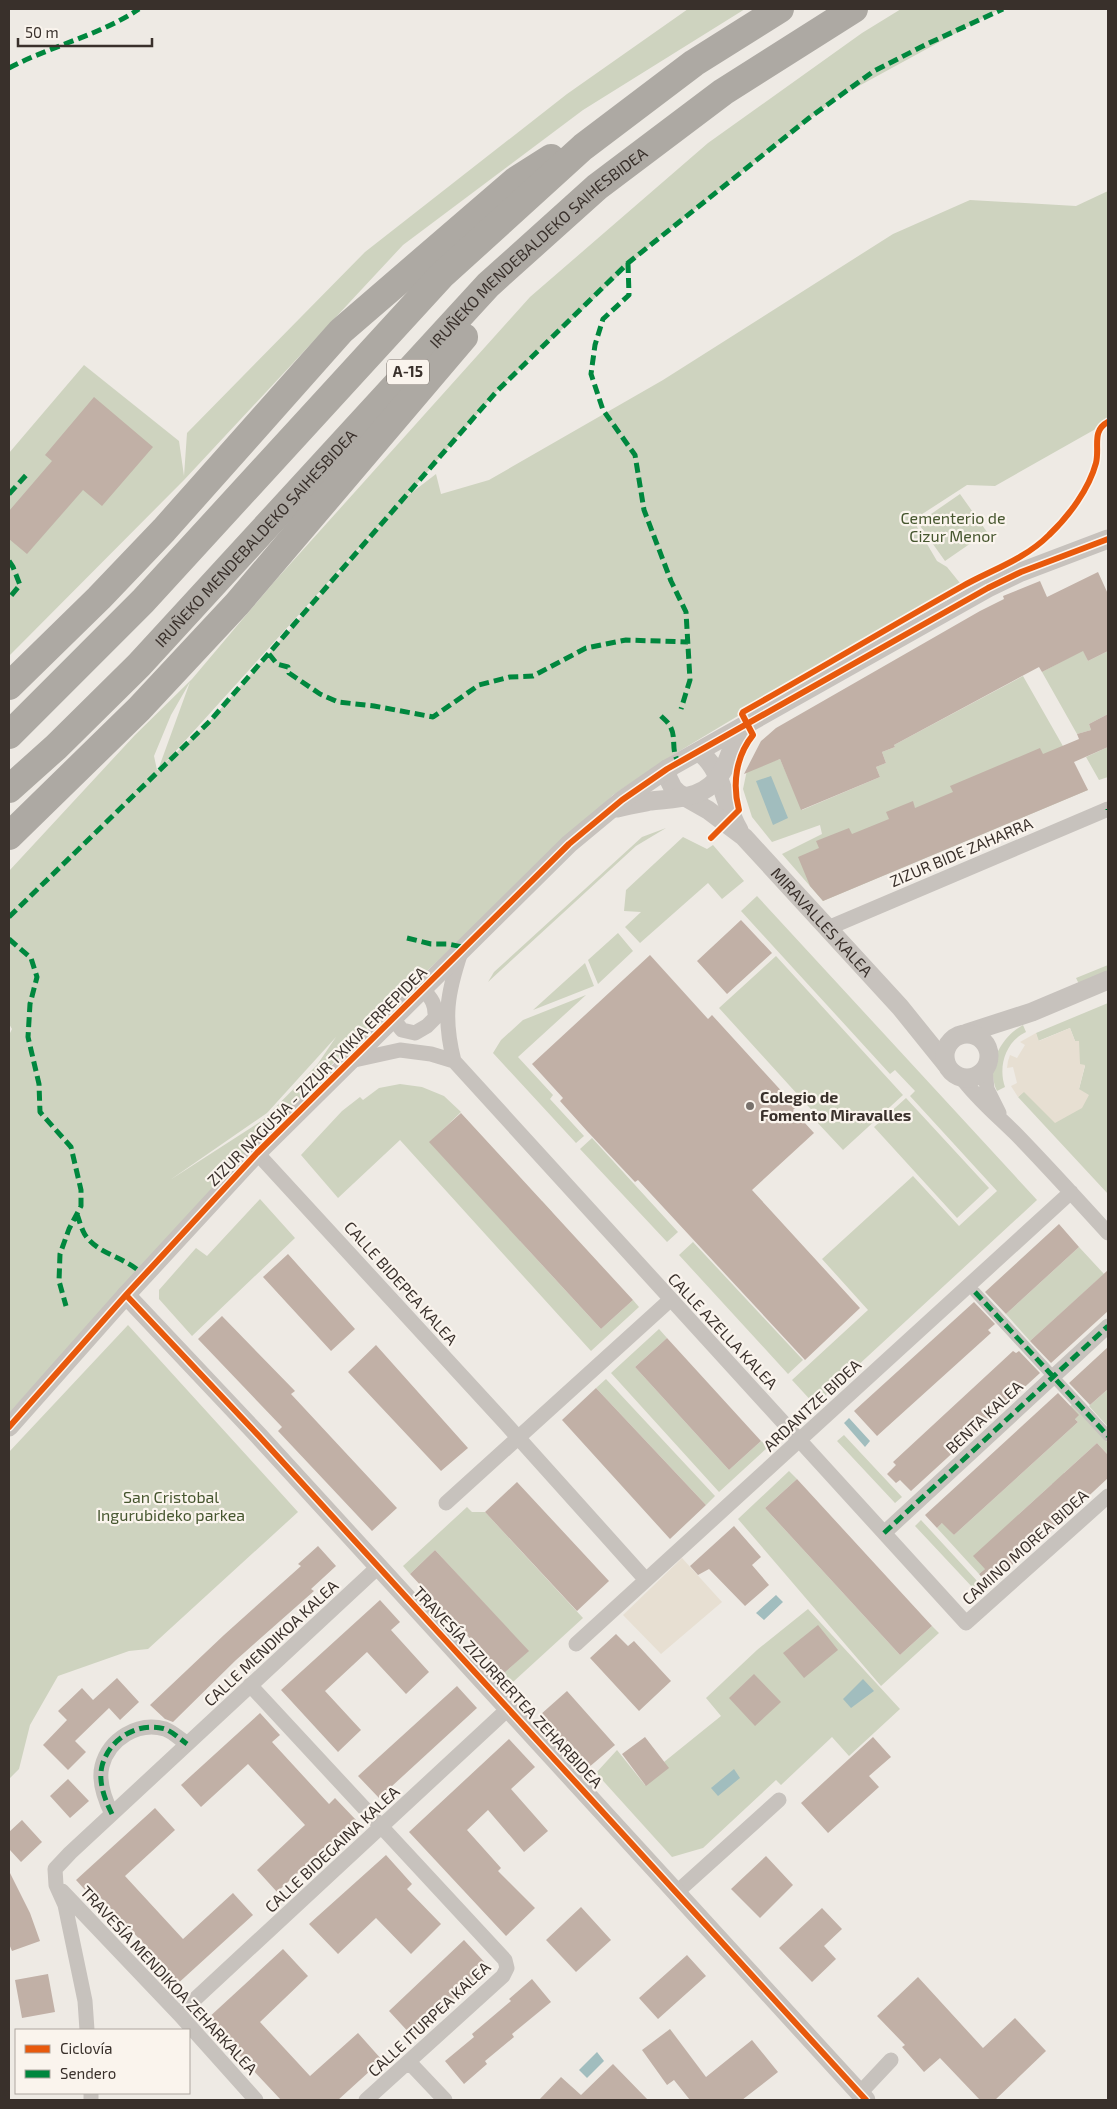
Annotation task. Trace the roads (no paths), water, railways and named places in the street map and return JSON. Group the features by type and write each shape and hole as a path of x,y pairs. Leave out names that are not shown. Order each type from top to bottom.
{"highway":[{"name":"A-15","path":"9,735 144,601 441,276 583,147 694,63 780,9"},
{"name":"IRUÑEKO MENDEBALDEKO SAIHESBIDEA","path":"9,789 56,747 139,665 488,285 597,187 723,92 854,9"},
{"path":"9,686 99,598 164,530 341,331 515,181 694,63"},
{"path":"9,836 138,709 237,604 486,311 723,92"}],"street":[{"path":"668,769 988,588 1021,572 1108,539"},
{"path":"611,809 651,801 688,798 701,793 724,770 738,729"},
{"name":"MIRAVALLES KALEA","path":"699,752 708,759 719,777 729,809 744,837"},
{"name":"MIRAVALLES KALEA","path":"668,769 668,778 673,788 708,810 744,837 900,1007 946,1064"},
{"name":"ZIZUR NAGUSIA - ZIZUR TXIKIA ERREPIDEA","path":"9,1427 126,1295 257,1153 350,1061 398,1024 422,989 463,947 569,844 611,809 668,769"},
{"name":"ZIZUR BIDE ZAHARRA","path":"828,928 1108,809"},
{"name":"CALLE AZELLA KALEA","path":"446,1024 451,989 463,947"},
{"path":"1108,980 1032,1012 962,1034 948,1044 946,1051 946,1064 950,1070 961,1077 981,1102 1005,1123 1108,1233"},
{"name":"CALLE AZELLA KALEA","path":"422,989 446,1024 454,1061 966,1624"},
{"path":"398,1024 415,1033 427,1026 435,1018 435,1006"},
{"name":"MIRAVALLES KALEA","path":"900,1007 938,1032 962,1034"},
{"path":"961,1077 974,1077 988,1062 997,1041 1003,1033 1032,1012"},
{"path":"398,1024 431,1054"},
{"path":"962,1034 981,1038 986,1043 988,1062 986,1089 992,1103 1005,1123"},
{"path":"350,1061 400,1050 431,1054 454,1061"},
{"name":"CALLE BIDEPEA KALEA","path":"257,1153 519,1438 646,1580"},
{"name":"ARDANTZE BIDEA","path":"576,1644 1070,1192"},
{"path":"975,1292 1108,1436"},
{"name":"TRAVESÍA ZIZURRERTEA ZEHARBIDEA","path":"126,1295 258,1435 509,1708 863,2097 891,2060"},
{"path":"446,1503 670,1300"},
{"name":"BENTA KALEA","path":"884,1534 1108,1326"},
{"name":"CAMINO MOREA BIDEA","path":"966,1624 1108,1496"},
{"name":"CALLE MENDIKOA KALEA","path":"56,1885 55,1870 70,1853 378,1567"},
{"path":"250,1686 381,1827"},
{"name":"CALLE BIDEGAINA KALEA","path":"179,2014 509,1708"},
{"path":"112,1814 101,1783 101,1767 107,1752 117,1740 131,1731 149,1727 165,1729 187,1744"},
{"path":"677,1892 779,1800"},
{"name":"CALLE ITURPEA KALEA","path":"366,2100 504,1976 507,1968 506,1960 381,1827"},
{"path":"56,1885 65,1905 85,2001 87,2029"},
{"name":"TRAVESÍA MENDIKOA ZEHARKALEA","path":"56,1885 179,2014 256,2100"},
{"path":"409,2062 445,2100"}],"water":[{"path":"771,776 788,818 773,825 756,781"},
{"path":"849,1418 870,1441 865,1447 844,1423"},
{"path":"776,1595 783,1602 764,1620 756,1613"},
{"path":"863,1679 874,1691 851,1708 843,1699"},
{"path":"734,1769 740,1778 718,1796 711,1788"},
{"path":"597,2052 604,2061 587,2078 579,2070"}],"place":[{"name":"Colegio de Fomento Miravalles","path":"750,1106"}],"park label":[{"name":"Cementerio de Cizur Menor","path":"953,527"},
{"name":"San Cristobal Ingurubideko parkea","path":"171,1506"}]}
